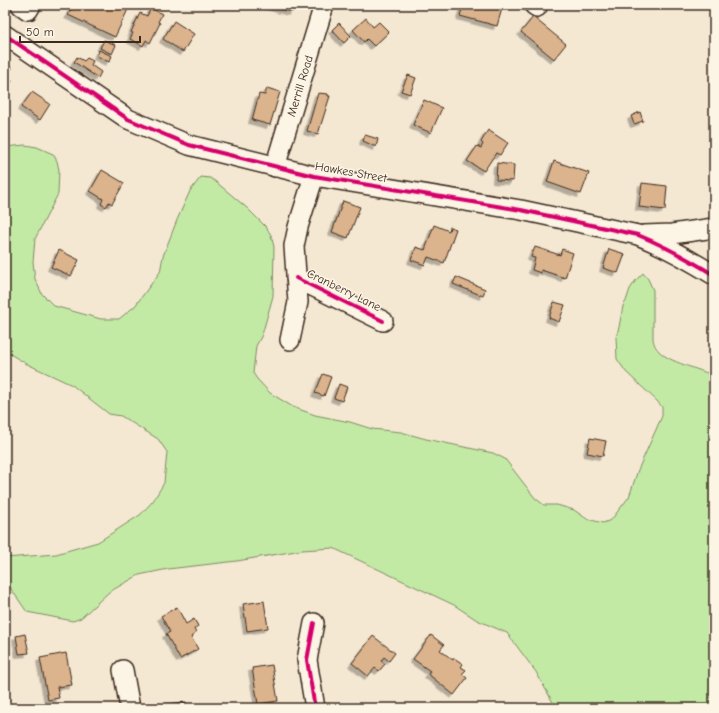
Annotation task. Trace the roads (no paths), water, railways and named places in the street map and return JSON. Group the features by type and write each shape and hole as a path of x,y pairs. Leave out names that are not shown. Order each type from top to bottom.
{"street":[{"path":"21,5 28,10 31,5"},
{"name":"Merrill Road","path":"274,167 324,5"},
{"name":"Hawkes Street","path":"5,35 128,119 189,145 314,176 521,210 638,235 675,252 714,275"},
{"path":"290,340 298,302 294,246 298,227 314,176"},
{"path":"638,235 672,234 714,228"},
{"name":"Cranberry Lane","path":"296,278 382,321"},
{"path":"314,623 307,660 315,708"},
{"path":"123,670 130,708"}]}
